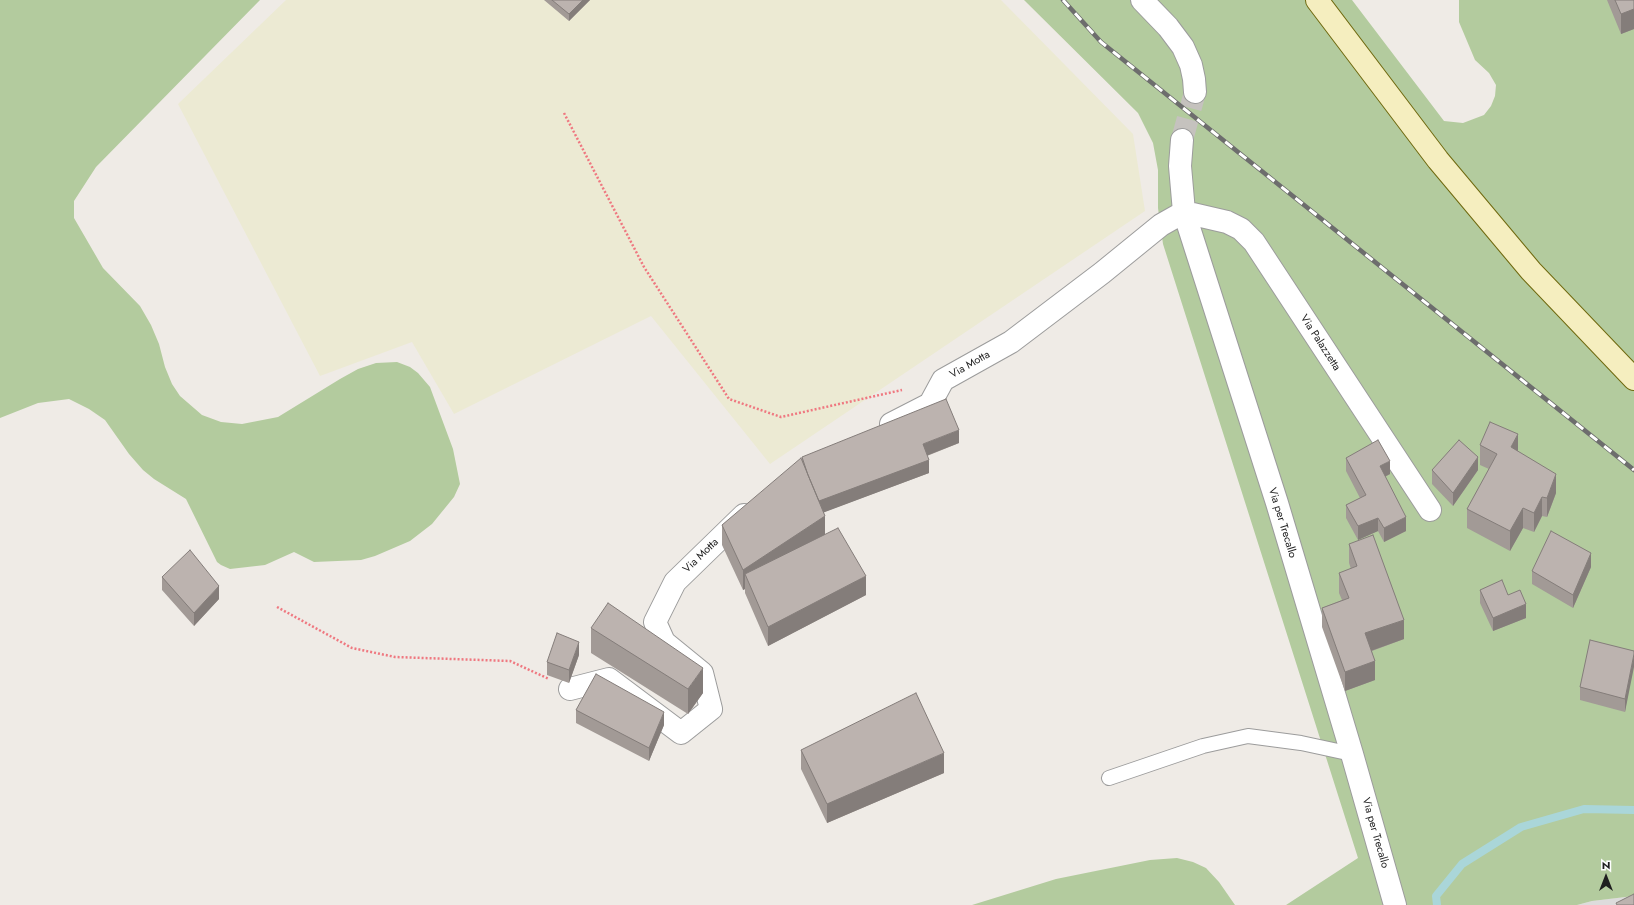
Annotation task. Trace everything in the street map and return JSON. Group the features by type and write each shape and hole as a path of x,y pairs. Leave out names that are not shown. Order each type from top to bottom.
{"main road":[{"path":"1317,0 1443,166 1531,271 1634,379"}],"street":[{"path":"1142,0 1168,27 1183,47 1191,65 1195,92"},
{"name":"Via per Trecallo","path":"1182,140 1180,166 1184,212 1277,503 1352,754 1395,905"},
{"name":"Via Motta","path":"875,432 930,404 943,380 1011,342 1102,273 1161,225 1184,212"},
{"name":"Via Palazzetta","path":"1184,212 1227,222 1241,229 1254,242 1430,510"},
{"name":"Via Motta","path":"570,689 609,679 681,733 711,709 702,673 664,642 655,622 675,582 757,504"}],"lane":[{"path":"1109,778 1203,746 1248,736 1301,743 1352,754"}],"path":[{"path":"564,112 644,267 729,398 781,417 904,389"},
{"path":"277,607 352,648 395,657 510,661 570,689"}],"shaded area":[{"path":"286,0 1001,0 1133,134 1145,211 770,464 651,316 454,414 412,342 320,376 178,104"},
{"path":"1634,896 1634,905 1577,905 1592,901"}],"green space":[{"path":"0,0 260,0 96,167 74,201 74,218 103,268 140,306 151,325 159,344 165,367 172,384 180,396 202,415 221,422 242,424 278,417 358,369 376,363 397,362 410,367 418,373 430,387 453,449 460,484 454,497 432,524 410,541 375,556 361,560 314,562 294,552 265,565 230,569 217,562 186,499 154,479 143,470 129,454 105,420 89,409 69,399 38,403 0,418"},
{"path":"1024,0 1352,0 1444,121 1463,123 1484,115 1491,106 1495,96 1496,85 1489,73 1475,60 1459,22 1459,0 1634,0 1634,896 1592,901 1577,905 1286,905 1358,858 1163,244 1158,208 1158,170 1153,143 1138,113"},
{"path":"1177,858 1193,862 1206,868 1219,882 1235,905 972,905 1056,879 1150,860"}],"building":[{"path":"552,0 583,0 569,14"},
{"path":"1615,0 1634,0 1634,9 1621,14"},
{"path":"946,399 959,430 923,444 929,460 819,501 802,457"},
{"path":"1490,422 1518,434 1511,447 1556,474 1547,498 1542,497 1534,513 1523,508 1510,531 1467,509 1497,454 1480,445"},
{"path":"1378,440 1390,461 1380,466 1406,517 1384,528 1378,518 1358,526 1346,505 1366,495 1346,458"},
{"path":"1459,440 1478,457 1453,493 1432,470"},
{"path":"801,458 825,516 743,570 722,525"},
{"path":"838,528 866,576 768,627 745,574"},
{"path":"1551,531 1591,553 1573,595 1532,571"},
{"path":"1373,535 1404,620 1365,633 1375,661 1345,672 1322,608 1349,598 1339,573 1357,566 1349,544"},
{"path":"190,550 219,586 194,613 162,577"},
{"path":"1502,580 1508,595 1520,590 1526,604 1493,618 1480,590"},
{"path":"608,603 703,668 688,689 591,628"},
{"path":"557,633 579,642 569,670 547,662"},
{"path":"1590,640 1634,651 1625,699 1580,687"},
{"path":"596,674 664,712 649,748 576,710"},
{"path":"916,693 944,753 827,804 801,750"},
{"path":"1634,894 1634,905 1617,905 1616,903"}],"waterway":[{"path":"1437,905 1436,896 1462,864 1521,827 1584,809 1634,810"}],"tunnel":[{"path":"1182,140 1195,92"}],"railway":[{"path":"1063,0 1101,42 1634,470"}]}
